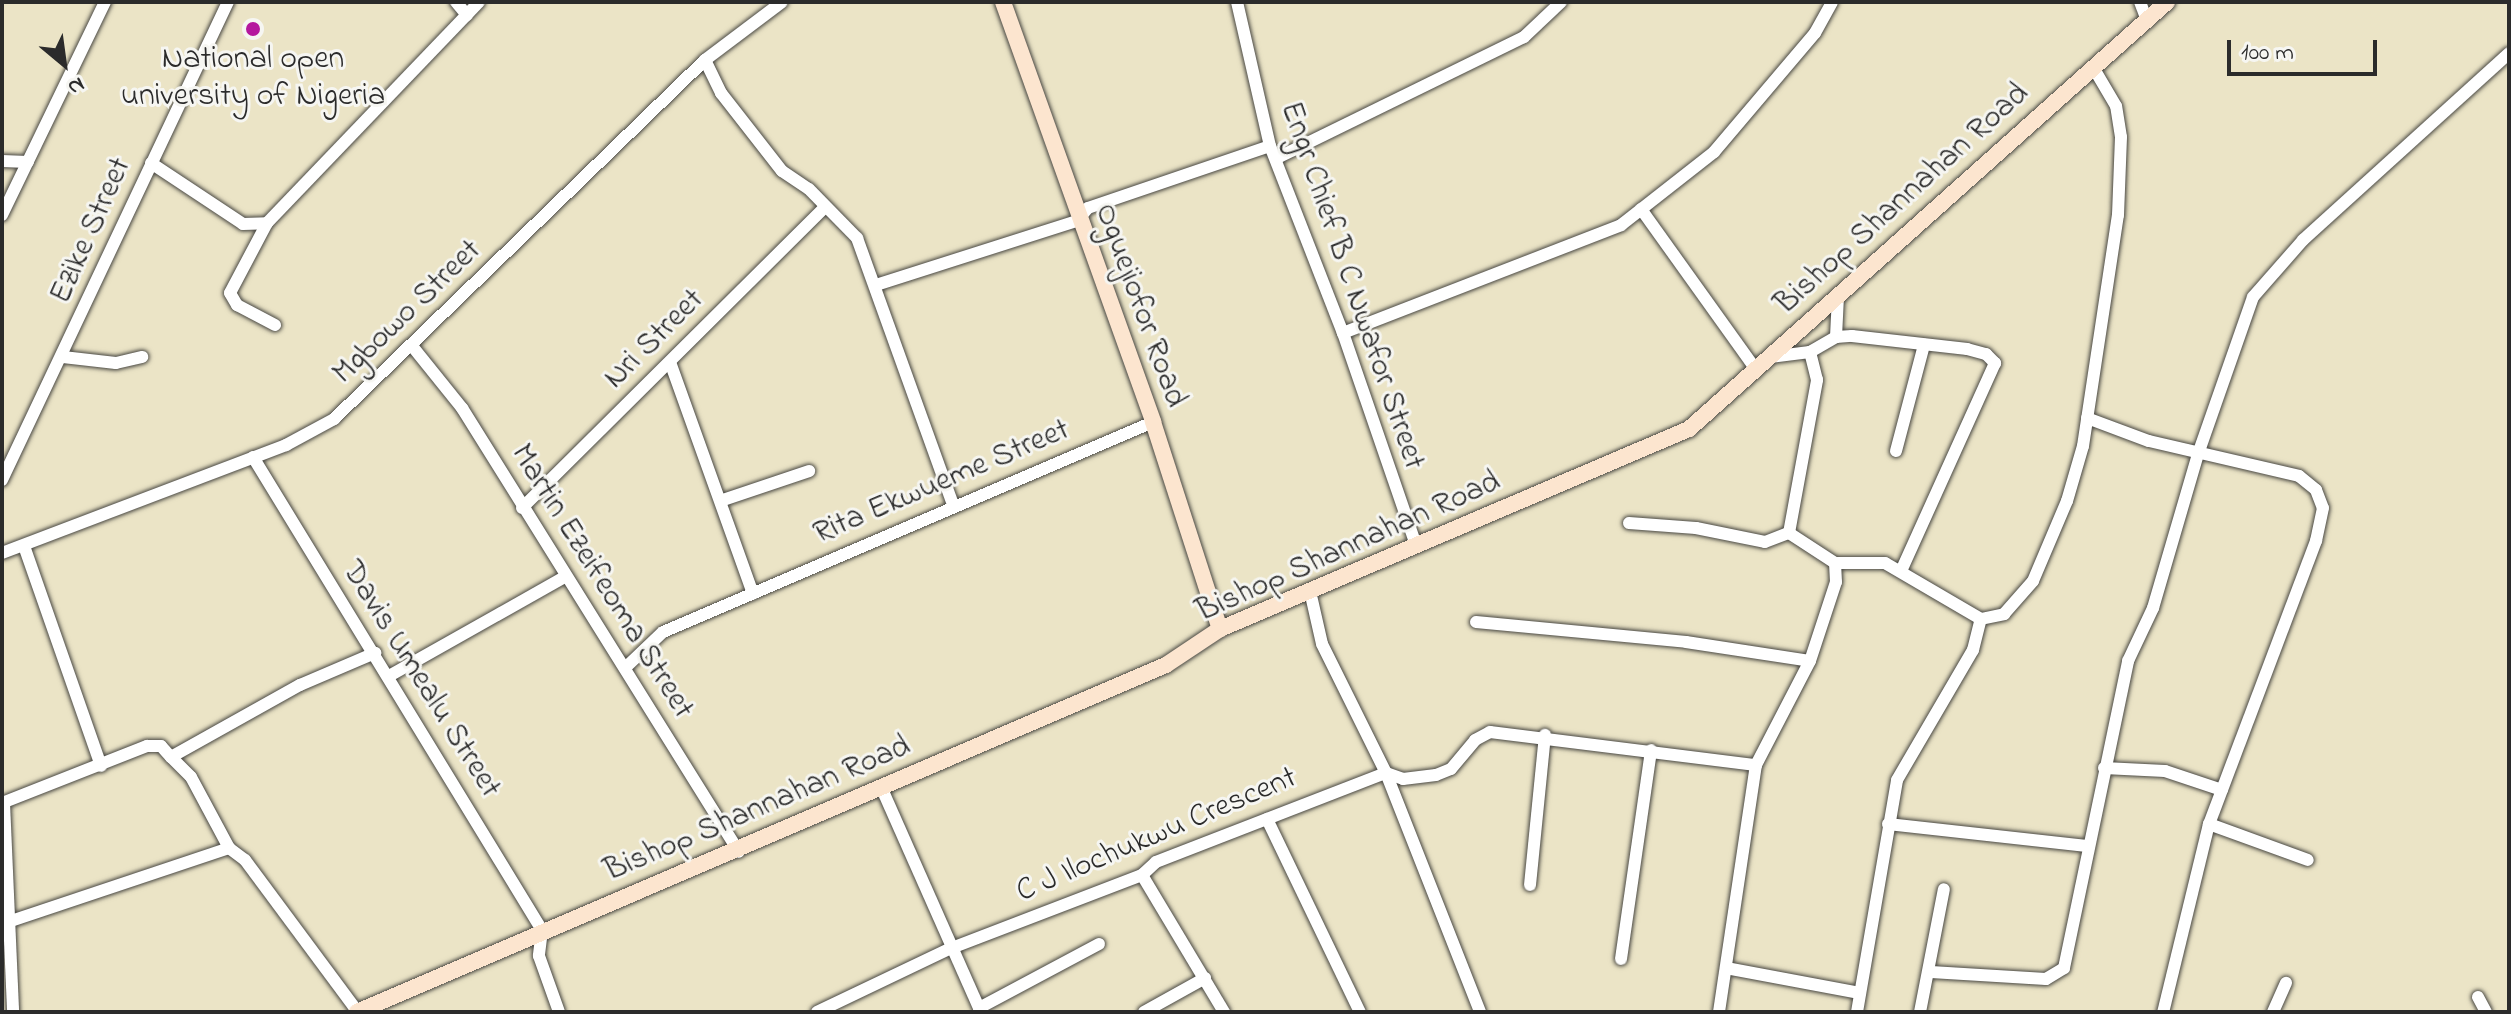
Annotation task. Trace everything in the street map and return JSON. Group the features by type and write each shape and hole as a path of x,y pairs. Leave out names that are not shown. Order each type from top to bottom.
{"main road":[{"name":"Oguejiofor Road","path":"1003,2 1077,221 1153,422 1220,629"},
{"name":"Bishop Shannahan Road","path":"357,1012 542,930 739,852 1166,665 1220,629 1414,542 1689,429 1754,367 1770,357 2167,2"}],"street":[{"path":"2,215 105,2"},
{"name":"Ezike Street","path":"2,480 63,357 228,2"},
{"path":"456,2 467,15"},
{"path":"275,325 237,305 230,293 267,223 479,2"},
{"name":"Mgbowo Street","path":"2,553 253,457 334,419 705,60 782,2"},
{"name":"Engr Chief B C Nwafor Street","path":"1237,2 1270,146 1343,333 1414,542"},
{"path":"1277,158 1524,37 1561,2"},
{"path":"1343,333 1582,243 1641,209 1714,152 1815,33 1832,2"},
{"path":"2140,2 2147,20"},
{"path":"1931,972 2046,979 2064,968 2128,661 2153,608 2198,454 2260,285 2363,182 2509,53"},
{"path":"705,60 721,93 782,171 809,189 824,208 857,238 953,505"},
{"path":"1789,533 1835,563 1865,559 1901,571 1981,619 2004,614 2042,566 2067,501 2087,418 2118,215 2121,137 2116,106 2093,67"},
{"path":"876,285 1077,221 1088,208 1270,146"},
{"path":"2,161 28,162"},
{"path":"151,163 243,224 267,223"},
{"name":"Nri Street","path":"522,508 824,208"},
{"path":"1641,209 1754,367"},
{"path":"1836,337 1838,296"},
{"path":"1770,357 1810,352 1836,337 1977,351 1995,363 1901,571"},
{"path":"1896,451 1924,345"},
{"name":"Martin Ezeifeoma Street","path":"412,346 462,408 563,578 625,668 739,852"},
{"path":"1789,533 1817,380 1810,352"},
{"path":"63,357 116,363 142,357"},
{"path":"670,362 723,500 753,594"},
{"path":"2087,418 2198,454 2299,476 2316,490 2323,508 2316,541 2209,824 2163,1012"},
{"name":"Rita Ekwueme Street","path":"625,668 663,632 953,505 1153,422"},
{"name":"Davis Umealu Street","path":"253,457 542,930"},
{"path":"723,500 809,471"},
{"path":"1629,523 1696,528 1765,542 1789,533"},
{"path":"24,546 101,766"},
{"path":"1719,1012 1756,765 1810,661 1836,582 1835,563"},
{"path":"389,676 563,578"},
{"path":"1310,591 1322,644 1386,773 1480,1012"},
{"path":"1857,1012 1897,780 1973,650 1981,619"},
{"path":"1476,622 1686,642 1810,661"},
{"path":"171,757 300,685 375,653"},
{"path":"1386,773 1403,779 1436,775 1451,769 1475,740 1490,732 1545,735 1756,765"},
{"path":"1530,885 1545,735"},
{"path":"13,1012 3,803 147,746 161,746 191,777 229,848 245,860 357,1012"},
{"path":"1621,959 1651,750"},
{"path":"2104,768 2165,771 2222,790"},
{"name":"C J Ilochukwu Crescent","path":"817,1012 949,949 1142,875 1156,862 1386,773"},
{"path":"882,789 946,925 949,949 980,1010 1099,944"},
{"path":"1267,819 1360,1012"},
{"path":"1888,824 2087,846"},
{"path":"2209,824 2308,860"},
{"path":"11,921 229,848"},
{"path":"1142,875 1224,1012"},
{"path":"1920,1012 1931,972 1944,889"},
{"path":"542,930 539,956 559,1012"},
{"path":"1726,968 1860,993"},
{"path":"1144,1012 1205,978"},
{"path":"2273,1012 2286,983"},
{"path":"2478,997 2486,1012"}],"place":[{"name":"National open university of Nigeria","path":"253,29"}]}
